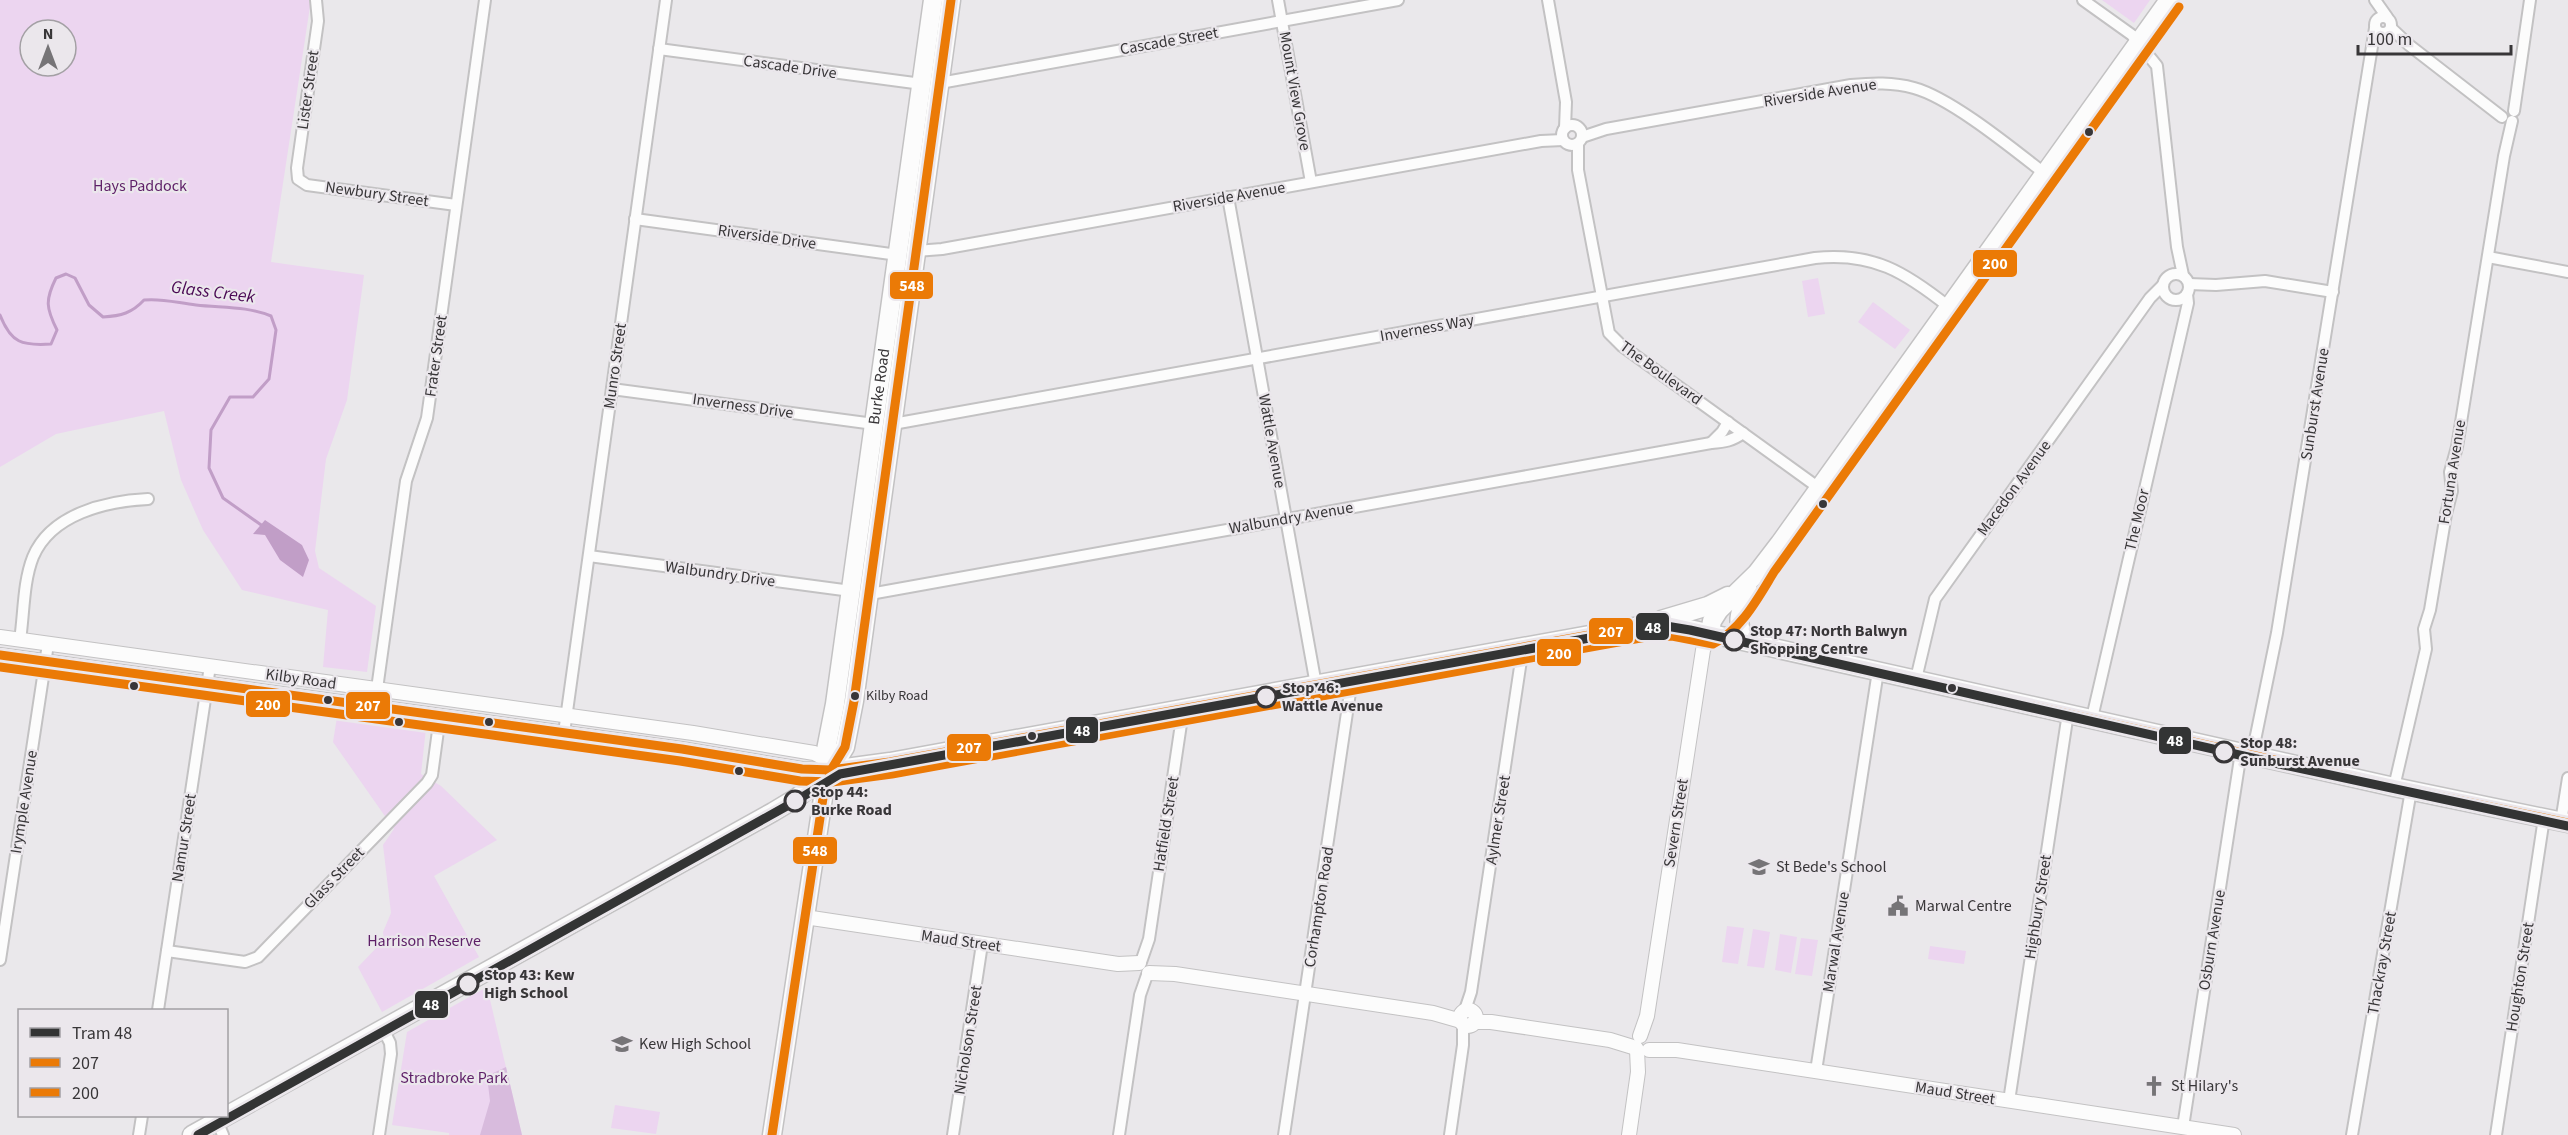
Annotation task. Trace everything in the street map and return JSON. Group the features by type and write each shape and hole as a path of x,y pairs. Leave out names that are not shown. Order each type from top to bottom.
{"main road":[{"name":"Burke Road","path":"772,1135 822,803 831,770 841,756 847,739 870,594 916,251 931,84 933,0"},
{"name":"Burke Road","path":"831,770 826,753 898,255 931,84 951,0"},
{"path":"1746,640 1741,632 1738,619 1750,585 2169,0"},
{"path":"884,348 902,350"},
{"path":"192,1135 220,1128 383,1029 780,808 803,794 831,770 1352,679 1639,626 1711,605 1750,585"},
{"path":"1710,632 1712,621 1719,610 1750,585"},
{"path":"1639,626 1667,624 1710,632 2403,789 2558,821"}],"street":[{"name":"Lister Street","path":"298,179 297,168 318,21 316,0"},
{"name":"Frater Street","path":"383,708 377,689 406,481 427,418 485,0"},
{"name":"Munro Street","path":"564,733 666,0"},
{"name":"Mount View Grove","path":"1278,0 1311,182"},
{"name":"Cascade Street","path":"931,84 1398,0"},
{"name":"The Boulevard","path":"1548,0 1606,327 1614,339 1819,488"},
{"path":"2083,0 2132,35 2138,43"},
{"path":"2373,0 2383,26 2480,99 2507,115"},
{"name":"Fortuna Avenue","path":"2403,789 2426,649 2424,629 2430,610 2452,491 2450,472 2457,447 2488,257 2504,156 2507,115 2516,83 2530,0"},
{"name":"Sunburst Avenue","path":"2246,754 2277,633 2372,52 2383,26"},
{"name":"Macedon Avenue","path":"2138,43 2156,62 2158,70 2176,247 2185,289"},
{"name":"Cascade Drive","path":"659,49 931,84"},
{"name":"Riverside Avenue","path":"916,251 942,249 1851,85 1885,83 1917,88 1945,102 2044,173"},
{"name":"Newbury Street","path":"298,179 307,185 456,205"},
{"name":"Wattle Avenue","path":"1228,197 1316,685"},
{"name":"Riverside Drive","path":"636,219 898,255"},
{"name":"Macedon Avenue","path":"1916,679 1935,599 2141,311 2166,285 2176,247"},
{"name":"Inverness Way","path":"893,423 1815,258 1839,256 1863,258 1894,268 1949,307"},
{"path":"2488,257 2568,272"},
{"path":"2185,289 2176,273 2166,285 2172,299 2185,289 2265,281 2333,292"},
{"name":"The Moor","path":"2092,718 2188,303 2185,289"},
{"name":"Inverness Drive","path":"612,389 874,424"},
{"path":"1711,443 1728,422"},
{"name":"Walbundry Avenue","path":"870,594 1731,441 1743,433"},
{"path":"20,640 30,565 45,539 64,523 89,509 117,502 147,499"},
{"name":"Walbundry Drive","path":"589,556 851,591"},
{"name":"Severn Street","path":"1629,1135 1703,650 1710,632"},
{"name":"Kilby Road","path":"0,637 566,715 772,746 818,754 831,770"},
{"name":"Irymple Avenue","path":"0,960 48,644"},
{"name":"Aylmer Street","path":"1450,1135 1523,647"},
{"name":"Kilby Road","path":"0,655 766,763 831,770"},
{"name":"Namur Street","path":"158,1009 210,666"},
{"name":"Marwal Avenue","path":"1816,1071 1878,671"},
{"name":"Corhampton Road","path":"1284,1135 1352,679"},
{"name":"Hatfield Street","path":"1119,1135 1181,724 1179,709"},
{"name":"Highbury Street","path":"2008,1101 2068,713"},
{"name":"Glass Street","path":"167,951 245,962 258,957 427,783 432,775 440,716"},
{"path":"766,763 772,746 812,744 830,732"},
{"name":"Osburn Avenue","path":"2183,1127 2246,754"},
{"name":"Houghton Street","path":"2496,1135 2568,778"},
{"name":"Thackray Street","path":"2352,1135 2403,789"},
{"name":"Maud Street","path":"805,917 2234,1135"},
{"name":"Nicholson Street","path":"953,1135 982,944"},
{"path":"379,1135 391,1054 390,1041 383,1029"},
{"path":"139,1135 142,1117"}],"green space":[{"name":"Hays Paddock","path":"0,0 311,0 271,262 364,275 347,400 326,459 315,551 319,568 376,606 367,672 323,667 328,610 242,590 203,530 181,480 164,411 56,434 0,467"},
{"path":"2102,0 2150,0 2134,23"},
{"path":"1818,278 1825,314 1808,317 1802,281"},
{"path":"1873,302 1910,330 1895,349 1858,322"},
{"name":"Harrison Reserve","path":"337,717 426,728 421,774 441,786 497,840 434,876 479,957 382,1012 358,967 384,940 383,932 391,913 383,845 394,829 333,742"},
{"path":"1727,926 1744,928 1738,964 1722,962"},
{"path":"1753,929 1770,932 1764,968 1747,966"},
{"path":"1780,934 1797,937 1791,973 1775,970"},
{"path":"1801,938 1818,940 1812,976 1795,974"},
{"path":"1930,946 1966,951 1964,964 1928,959"},
{"name":"Stradbroke Park","path":"487,987 522,1135 449,1135 449,1133 392,1125 407,1032"},
{"path":"615,1105 660,1112 656,1134 611,1128"}],"shaded area":[{"path":"265,520 302,545 309,560 303,577 280,560 265,535 253,534"},
{"path":"506,1067 522,1135 480,1135 490,1101 487,1076"}],"waterway":[{"name":"Glass Creek","path":"0,315 9,332 19,341 51,344 57,330 49,310 50,292 56,278 66,274 75,278 89,305 103,317 126,313 144,300 244,309 271,316 276,330 269,379 253,397 230,397 211,430 209,468 223,498 264,527"}],"tram line":[{"name":"48","path":"198,1135 794,802 840,774 1650,627 1666,626 1690,630 2270,762 2568,826"}],"transit line":[{"name":"548","path":"772,1135 823,798 831,770 845,747 854,701 951,0"},
{"name":"200","path":"0,667 680,761 800,781 832,782 892,774 1646,637 1672,636 1713,644 1733,630 1748,612 1774,572 2179,7"},
{"name":"207","path":"0,655 682,749 802,769 831,770 890,762 1639,626 1667,624 2394,787 2568,823"}],"place":[{"name":"Stop 47: North Balwyn Shopping Centre","path":"1734,640"},
{"name":"Kilby Road","path":"855,696"},
{"name":"Stop 46: Wattle Avenue","path":"1266,697"},
{"name":"Stop 48: Sunburst Avenue","path":"2224,752"},
{"name":"Stop 44: Burke Road","path":"795,801"},
{"name":"St Bede's School","path":"1759,867"},
{"name":"Marwal Centre","path":"1898,906"},
{"name":"Stop 43: Kew High School","path":"468,984"},
{"name":"Kew High School","path":"622,1044"},
{"name":"St Hilary's","path":"2154,1086"}]}
